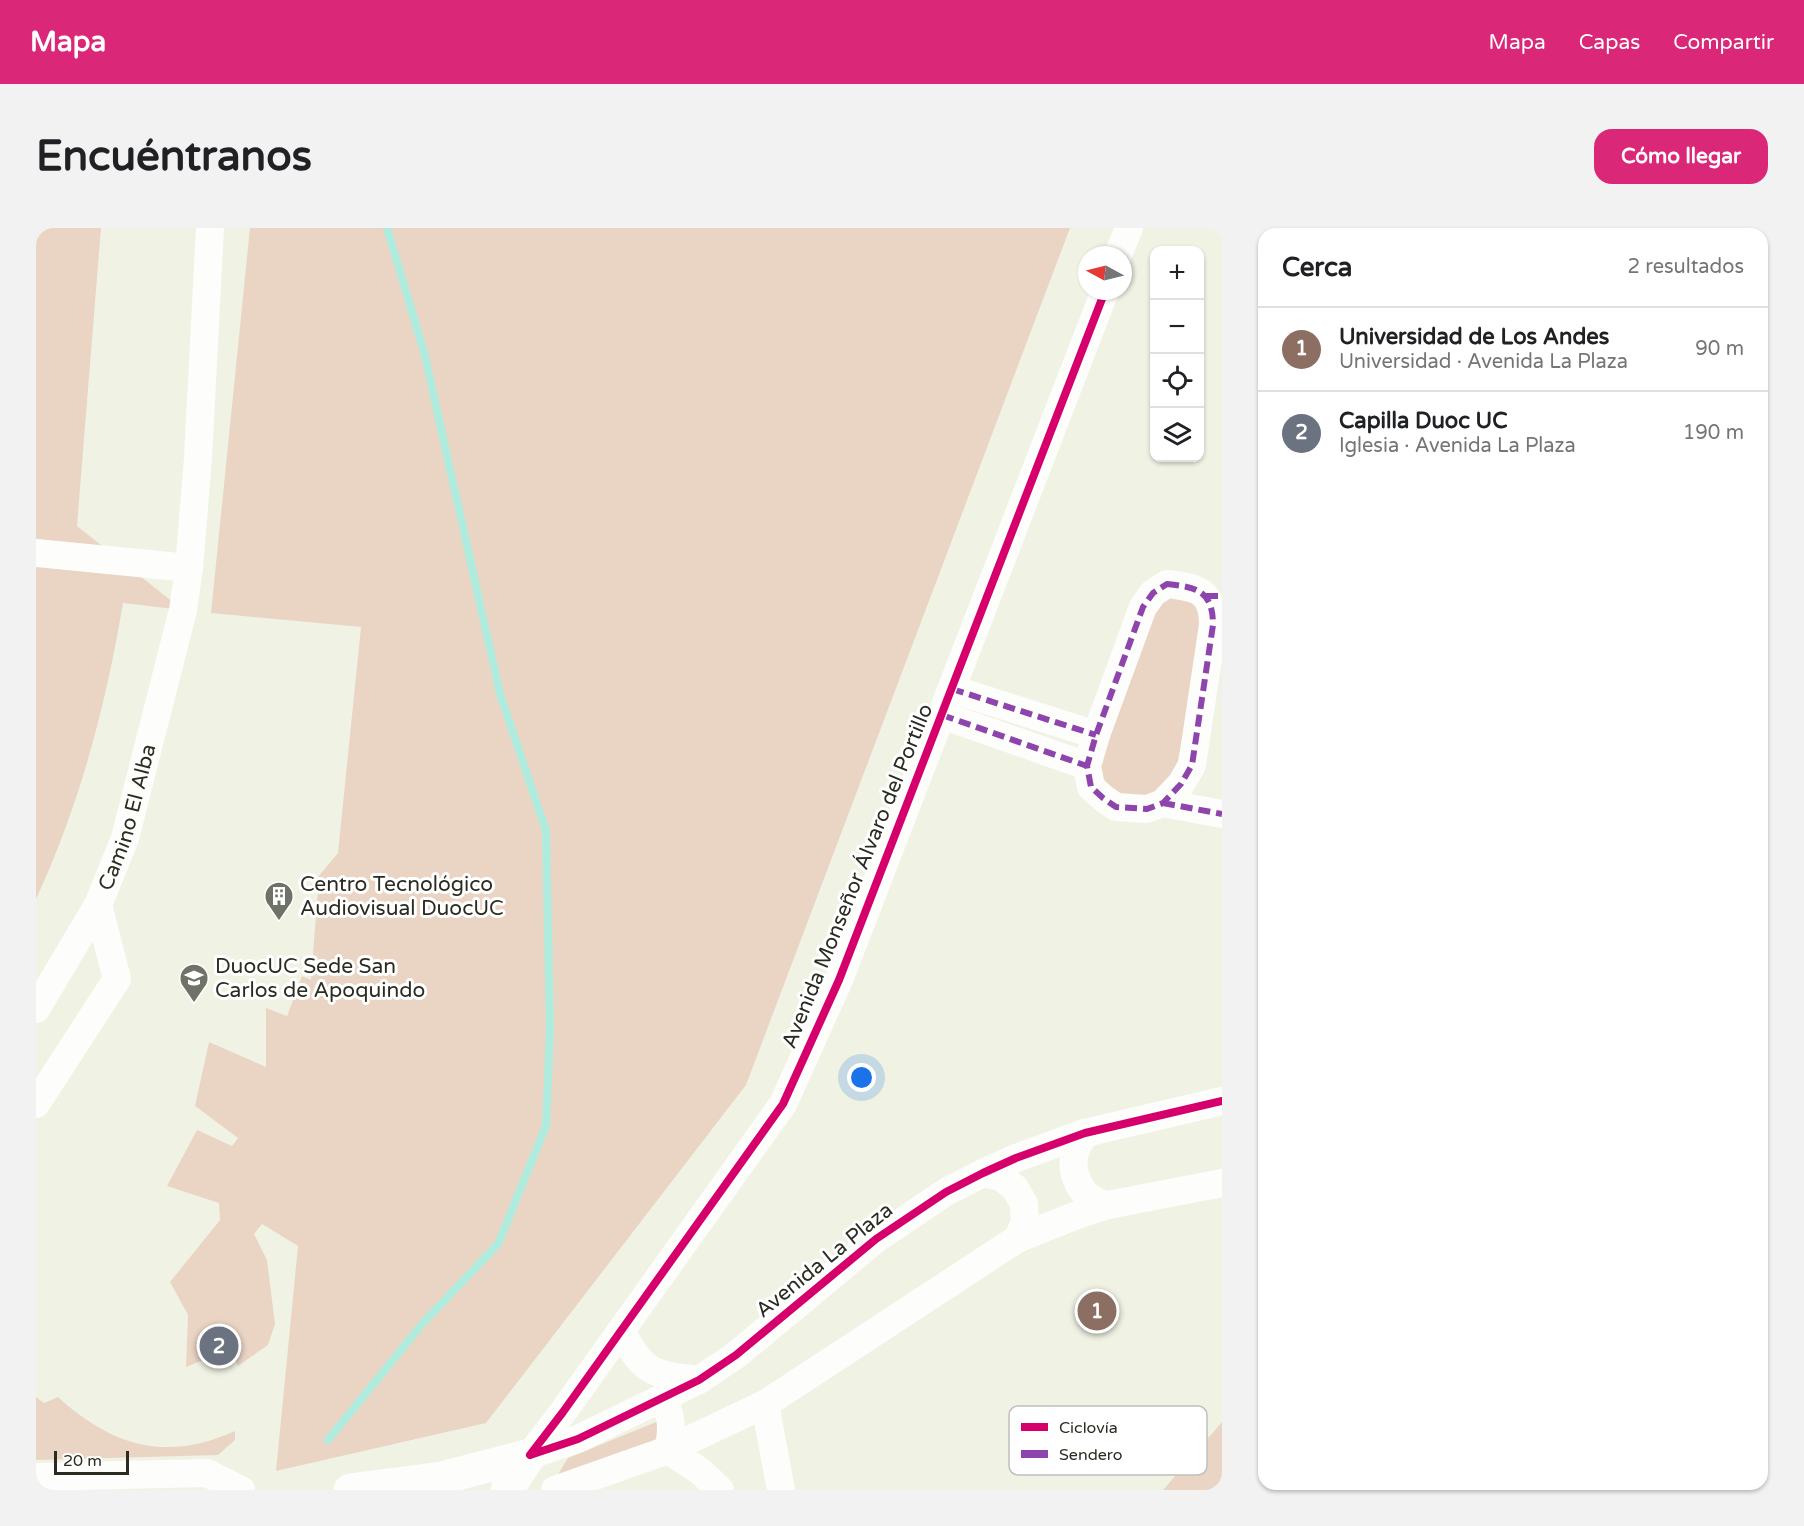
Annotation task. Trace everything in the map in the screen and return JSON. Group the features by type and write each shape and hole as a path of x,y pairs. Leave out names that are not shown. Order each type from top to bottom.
{"main road":[{"name":"Avenida La Plaza","path":"350,1490 421,1482 463,1481 530,1455"},
{"name":"Avenida Monseñor Álvaro del Portillo","path":"507,1490 530,1455"}],"street":[{"name":"Camino El Alba","path":"36,1009 98,905 125,838 183,610 189,568 198,458 210,228"},
{"path":"1122,246 1129,228"},
{"name":"Avenida Monseñor Álvaro del Portillo","path":"530,1455 783,1104 839,980 1102,300"},
{"path":"36,553 189,568"},
{"path":"1167,584 1191,587 1214,596 1213,625 1192,765 1181,784 1163,802 1147,809 1116,807 1091,787 1087,766 1096,735 1143,607 1153,593 1167,584"},
{"path":"947,702 1096,735"},
{"path":"947,702 1087,766"},
{"path":"1163,802 1222,814"},
{"path":"36,1104 117,979 98,905"},
{"name":"Avenida La Plaza","path":"530,1455 578,1439 699,1380 736,1355 876,1239 919,1209 983,1173 1085,1133 1222,1101"},
{"path":"1085,1133 1073,1161 1076,1178 1083,1191 1093,1200 1108,1205"},
{"path":"983,1173 1001,1177 1008,1182 1015,1188 1024,1204 1024,1222 1017,1239"},
{"path":"555,1490 668,1450 765,1404 1017,1239 1108,1205 1222,1183"},
{"path":"621,1331 644,1366 660,1373 699,1380"},
{"path":"663,1398 672,1427 668,1450"},
{"path":"765,1404 781,1490"},
{"path":"668,1450 700,1471 720,1490"},
{"path":"36,1476 207,1473 241,1490"}],"shaded area":[{"path":"36,228 101,228 77,526 183,610 123,603 90,754 66,827 36,899"},
{"path":"250,228 1070,228 746,1085 486,1423 276,1471 298,1246 262,1224 254,1234 267,1260 275,1324 268,1345 238,1366 230,1349 186,1367 188,1315 170,1282 220,1220 219,1203 167,1186 197,1130 232,1146 238,1138 195,1106 209,1042 266,1067 266,1008 287,1016 302,976 311,980 318,890 307,890 338,853 361,627 211,613"},
{"path":"1171,592 1201,599 1207,619 1175,775 1151,796 1129,799 1107,790 1100,765 1153,612"},
{"path":"36,1397 44,1403 58,1397 99,1428 120,1438 141,1444 163,1447 186,1446 235,1431 235,1440 218,1455 36,1460"},
{"path":"666,1418 665,1438 557,1476 568,1458"},
{"path":"1222,1422 1222,1490 1163,1490 1176,1475 1207,1475 1207,1439"}],"waterway":[{"path":"328,1440 423,1323 498,1244 546,1126 550,1029 546,831 500,694 424,352 387,228"}],"marked path":[{"path":"1167,584 1195,589 1206,598 1212,614 1213,625 1192,765 1181,784 1163,803 1147,809 1116,807 1091,787 1087,766 1096,735 1143,607 1153,593 1167,584"},
{"path":"1206,596 1222,596"},
{"path":"952,689 1096,735"},
{"path":"942,715 1087,766"},
{"path":"1163,803 1222,814"}],"cycle path":[{"path":"530,1455 783,1104 839,980 1102,300"},
{"path":"530,1455 578,1439 699,1380 736,1355 876,1239 946,1192 983,1173 1016,1158 1085,1133 1222,1101"}],"place":[{"name":"Centro Tecnológico Audiovisual DuocUC","path":"279,922"},
{"name":"DuocUC Sede San Carlos de Apoquindo","path":"194,1004"},
{"name":"Universidad de Los Andes","path":"1097,1311"},
{"name":"Capilla Duoc UC","path":"219,1346"}]}
